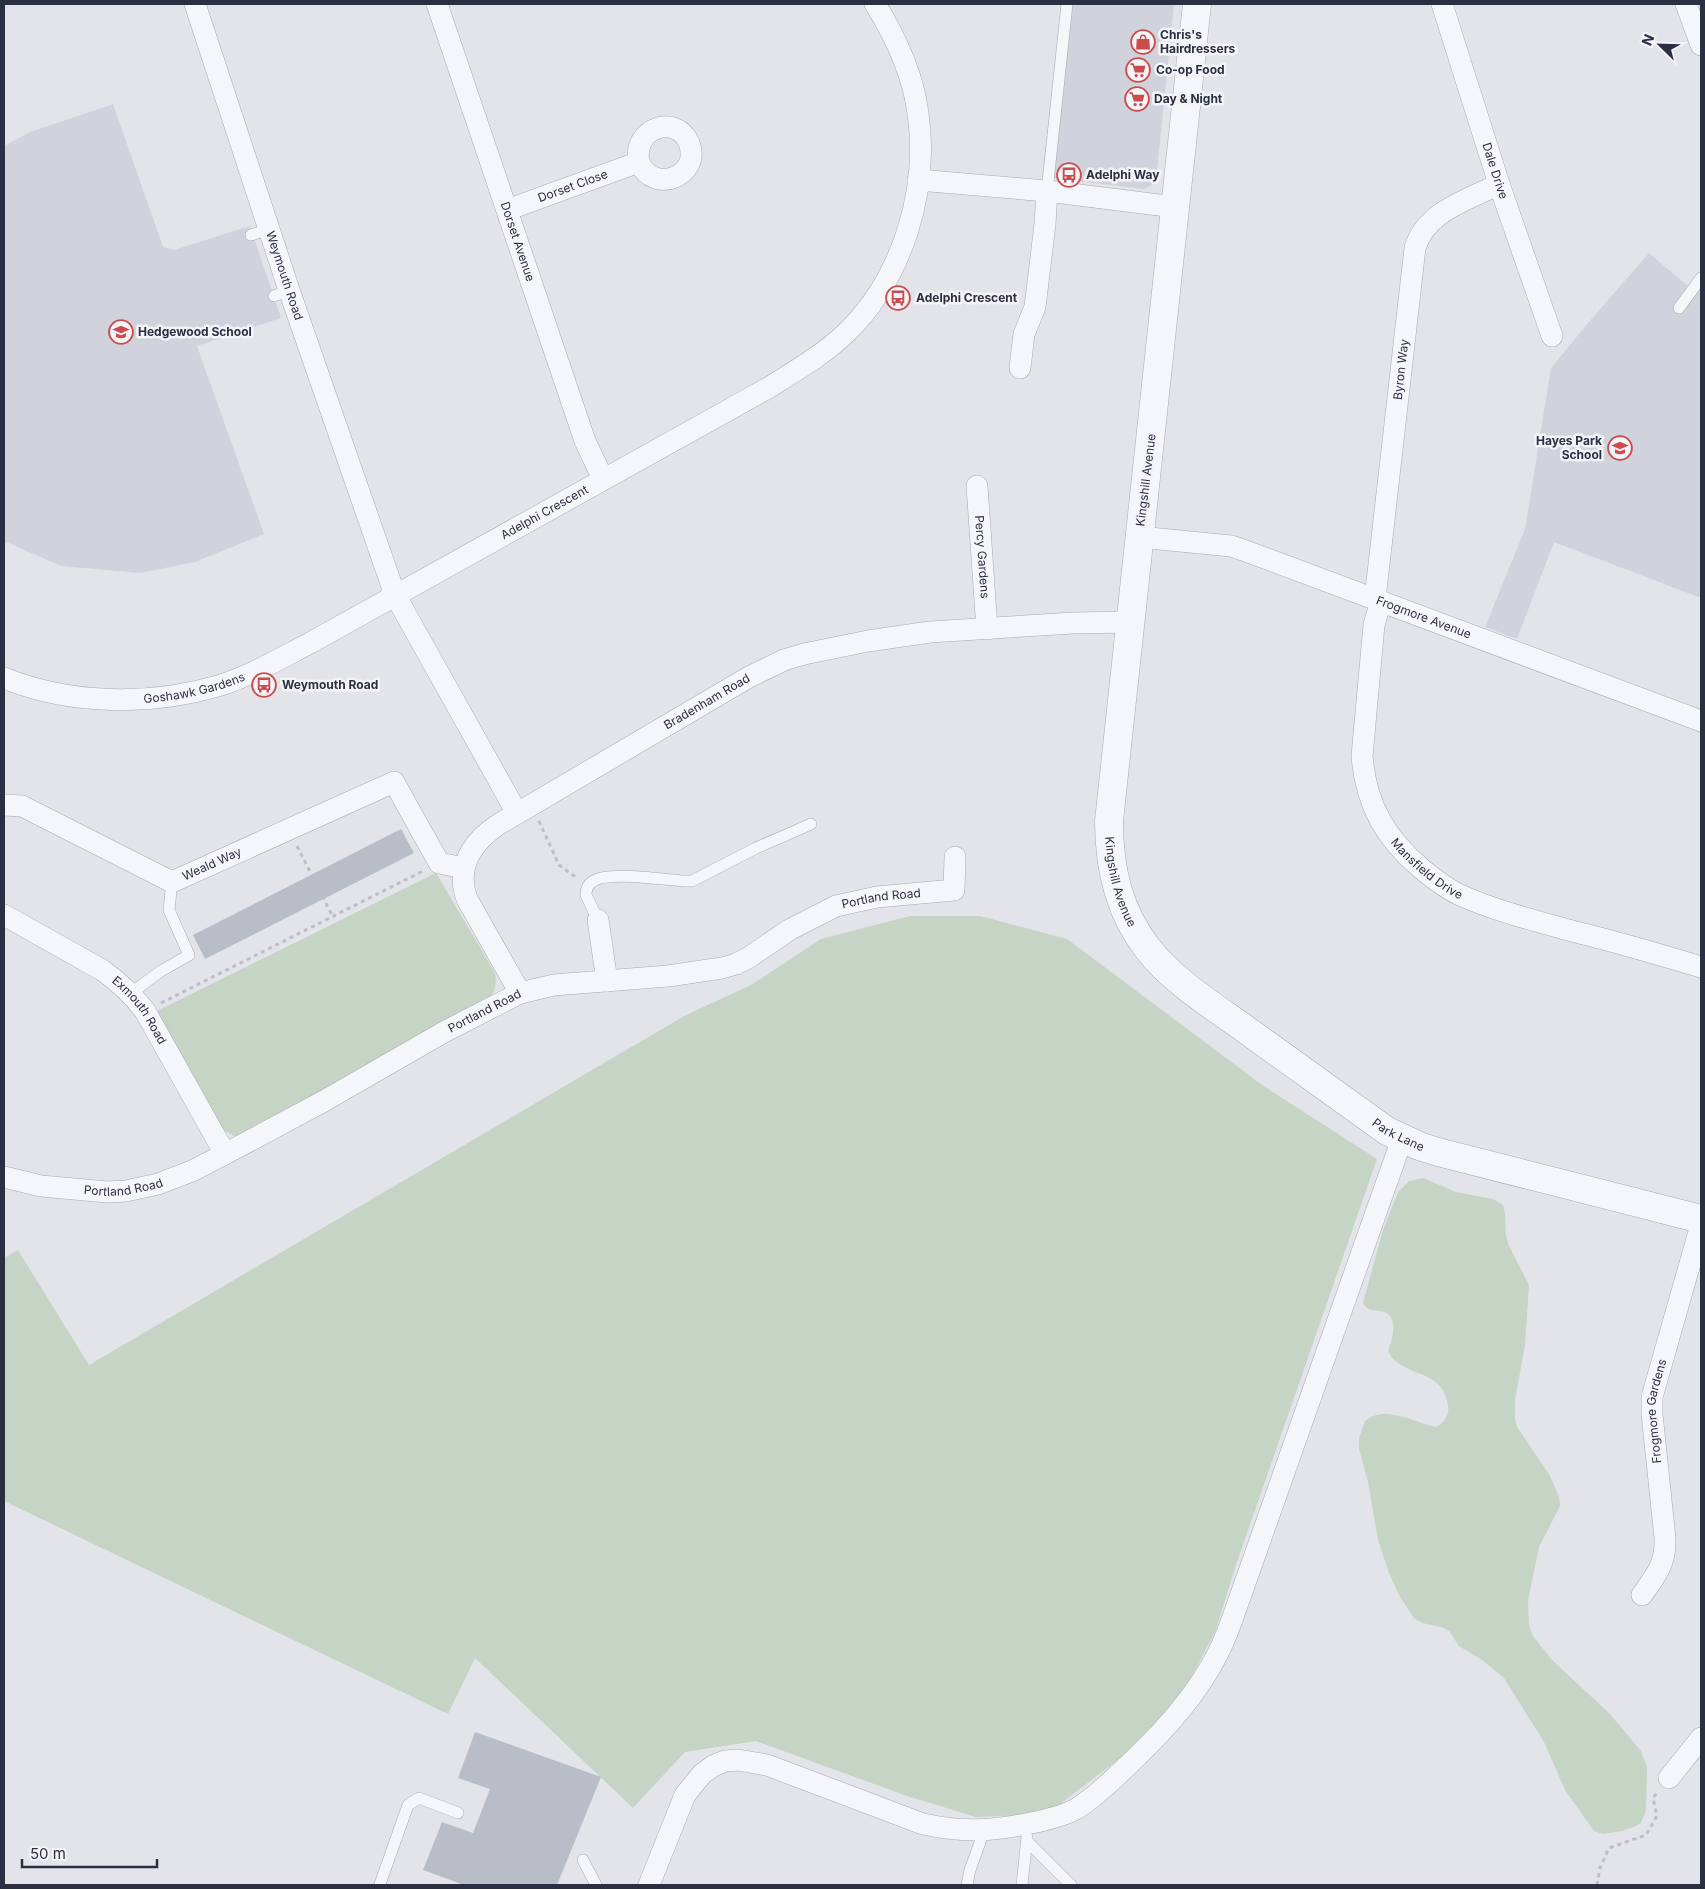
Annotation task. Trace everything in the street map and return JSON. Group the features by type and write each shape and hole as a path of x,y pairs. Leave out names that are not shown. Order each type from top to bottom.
{"street":[{"name":"Weymouth Road","path":"195,4 261,232 281,293 395,595 524,809"},
{"name":"Dorset Avenue","path":"437,4 585,441 603,479"},
{"name":"Adelphi Crescent","path":"395,595 768,388 815,357 847,332 862,315 890,274 901,249 910,222 918,180 920,132 914,91 898,46 875,4"},
{"name":"Kingshill Avenue","path":"1147,948 1120,900 1111,866 1109,821 1197,4"},
{"name":"Dale Drive","path":"1442,4 1499,184 1552,336"},
{"path":"1686,4 1701,45"},
{"name":"Dorset Close","path":"507,210 639,162"},
{"path":"918,180 1047,191 1174,207"},
{"name":"Byron Way","path":"1378,600 1417,240 1426,226 1435,217 1499,184"},
{"path":"1020,368 1024,334 1035,307 1047,191"},
{"name":"Percy Gardens","path":"977,486 987,629"},
{"name":"Frogmore Avenue","path":"1139,537 1230,546 1243,550 1701,721"},
{"name":"Goshawk Gardens","path":"4,678 42,691 89,698 140,699 193,691 220,685 257,670 310,643 395,595"},
{"name":"Mansfield Drive","path":"1378,600 1362,756 1363,775 1372,806 1392,839 1403,852 1430,876 1459,895 1507,912 1701,967"},
{"name":"Bradenham Road","path":"520,993 467,898 463,883 464,868 474,846 480,838 524,809 749,677 784,660 804,654 930,632 1131,622"},
{"name":"Weald Way","path":"4,805 22,806 172,882 394,782 439,863"},
{"name":"Portland Road","path":"4,1177 41,1186 107,1192 144,1188 173,1179 225,1154 324,1101 444,1032 520,993 554,985 668,976 722,968 742,961 789,930 836,906 877,897 954,890 955,857"},
{"path":"439,863 464,868"},
{"name":"Exmouth Road","path":"4,915 102,970 117,980 130,993 145,1011 225,1154"},
{"path":"598,920 607,981"},
{"name":"Park Lane","path":"1147,948 1168,970 1200,996 1387,1131 1402,1139 1438,1152 1701,1219"},
{"path":"649,1885 685,1795 702,1774 713,1766 725,1762 738,1760 767,1765 923,1824 944,1829 1026,1832 1076,1810 1102,1790 1149,1746 1171,1722 1201,1683 1212,1665 1234,1618 1402,1139"},
{"name":"Frogmore Gardens","path":"1642,1595 1661,1568 1666,1548 1652,1414 1652,1397 1701,1225"},
{"path":"1669,1778 1701,1738"}],"lane":[{"path":"1047,191 1067,4"},
{"path":"1679,308 1701,278"},
{"path":"598,920 586,896 591,882 604,877 692,881 764,844 811,824"},
{"path":"130,993 176,961 189,955 169,910 172,882"},
{"path":"381,1885 408,1805 419,1798 458,1813"},
{"path":"967,1885 970,1870 984,1831"},
{"path":"1022,1885 1026,1832"},
{"path":"1026,1832 1071,1885"},
{"path":"583,1860 596,1885"}],"path":[{"path":"524,809 559,865 588,886"},
{"path":"289,829 332,917"},
{"path":"145,1011 439,863"},
{"path":"1597,1885 1600,1868 1609,1848 1646,1835 1657,1816 1653,1798 1669,1778"}],"shaded area":[{"path":"1063,4 1174,4 1156,180 1152,185 1144,189 1042,177"},
{"name":"Hedgewood School","path":"113,104 163,247 174,250 250,226 281,318 197,346 264,534 195,562 140,573 61,566 4,541 4,146 30,132"},
{"name":"Hayes Park School","path":"1649,253 1689,287 1701,272 1701,598 1554,542 1517,639 1485,627 1525,529 1551,368"}],"green space":[{"path":"436,873 495,973 495,987 489,1000 239,1138 222,1130 155,1012"},
{"path":"910,916 980,916 1067,939 1262,1085 1377,1159 1237,1562 1215,1632 1182,1695 1136,1746 1047,1814 976,1817 907,1796 756,1741 685,1752 633,1808 475,1658 448,1714 4,1501 4,1258 18,1250 89,1365 686,1015 751,985 821,939"},
{"path":"1423,1178 1456,1192 1493,1199 1503,1205 1506,1236 1509,1246 1529,1285 1525,1345 1515,1400 1515,1419 1517,1427 1550,1476 1559,1497 1560,1506 1539,1547 1528,1600 1529,1626 1533,1636 1552,1660 1609,1713 1641,1751 1647,1767 1646,1810 1641,1823 1622,1831 1603,1834 1594,1831 1565,1790 1544,1742 1504,1678 1482,1660 1459,1646 1449,1631 1442,1627 1422,1623 1414,1618 1399,1595 1378,1540 1368,1482 1359,1449 1359,1438 1365,1421 1373,1416 1391,1414 1436,1427 1448,1413 1446,1396 1436,1382 1406,1368 1393,1359 1389,1353 1393,1333 1393,1322 1390,1317 1386,1313 1368,1309 1363,1303 1383,1230 1398,1192 1409,1181"}],"building":[{"path":"401,829 414,853 205,959 193,935"},
{"path":"475,1732 601,1777 557,1885 464,1885 423,1870 442,1822 473,1833 490,1789 458,1778"}],"place":[{"name":"Chris's Hairdressers","path":"1143,42"},
{"name":"Co-op Food","path":"1138,70"},
{"name":"Day & Night","path":"1137,99"},
{"name":"Adelphi Way","path":"1069,175"},
{"name":"Adelphi Crescent","path":"898,298"},
{"name":"Hedgewood School","path":"121,332"},
{"name":"Hayes Park School","path":"1620,448"},
{"name":"Weymouth Road","path":"264,685"}]}
